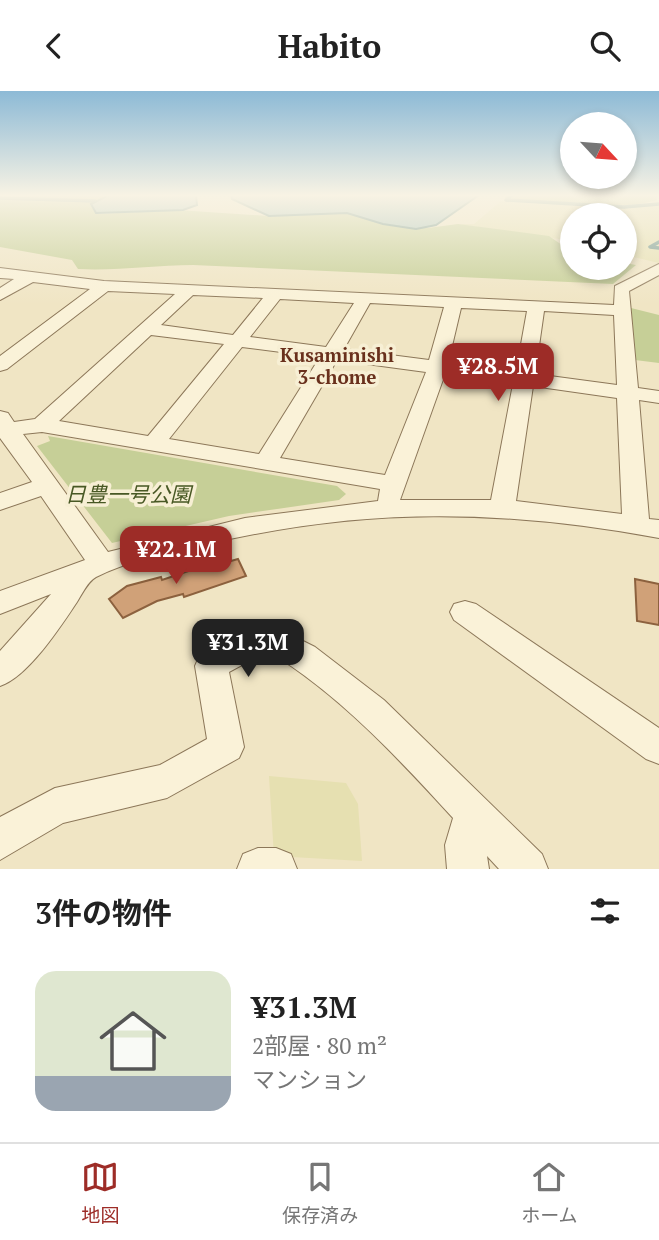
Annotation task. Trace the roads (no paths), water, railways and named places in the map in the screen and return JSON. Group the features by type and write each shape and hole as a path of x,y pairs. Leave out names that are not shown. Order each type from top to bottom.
{"street":[{"path":"3,426 42,425 265,464 389,497 648,527 626,393 621,289 659,269"},
{"path":"0,273 104,286 188,291 622,310"},
{"path":"0,295 30,276"},
{"path":"0,365 104,286"},
{"path":"42,425 150,329 188,291"},
{"path":"154,444 275,294"},
{"path":"265,464 365,298"},
{"path":"389,497 437,368 454,302"},
{"path":"502,508 537,305"},
{"path":"150,329 659,397"},
{"path":"3,426 47,485 93,567"},
{"path":"0,502 47,485"},
{"path":"0,604 93,567 230,530 389,497"},
{"path":"0,673 93,567"},
{"path":"466,612 659,748"},
{"path":"0,840 55,806 167,781 226,747 211,666 269,636 298,651 372,712 527,869"},
{"path":"468,869 465,845 474,814"},
{"path":"259,869 276,869"}],"waterway":[{"path":"659,242 650,247 659,248"}],"district":[{"name":"Kusaminishi 3-chome","path":"337,365"}],"park label":[{"name":"日豊一号公園","path":"128,494"}]}
